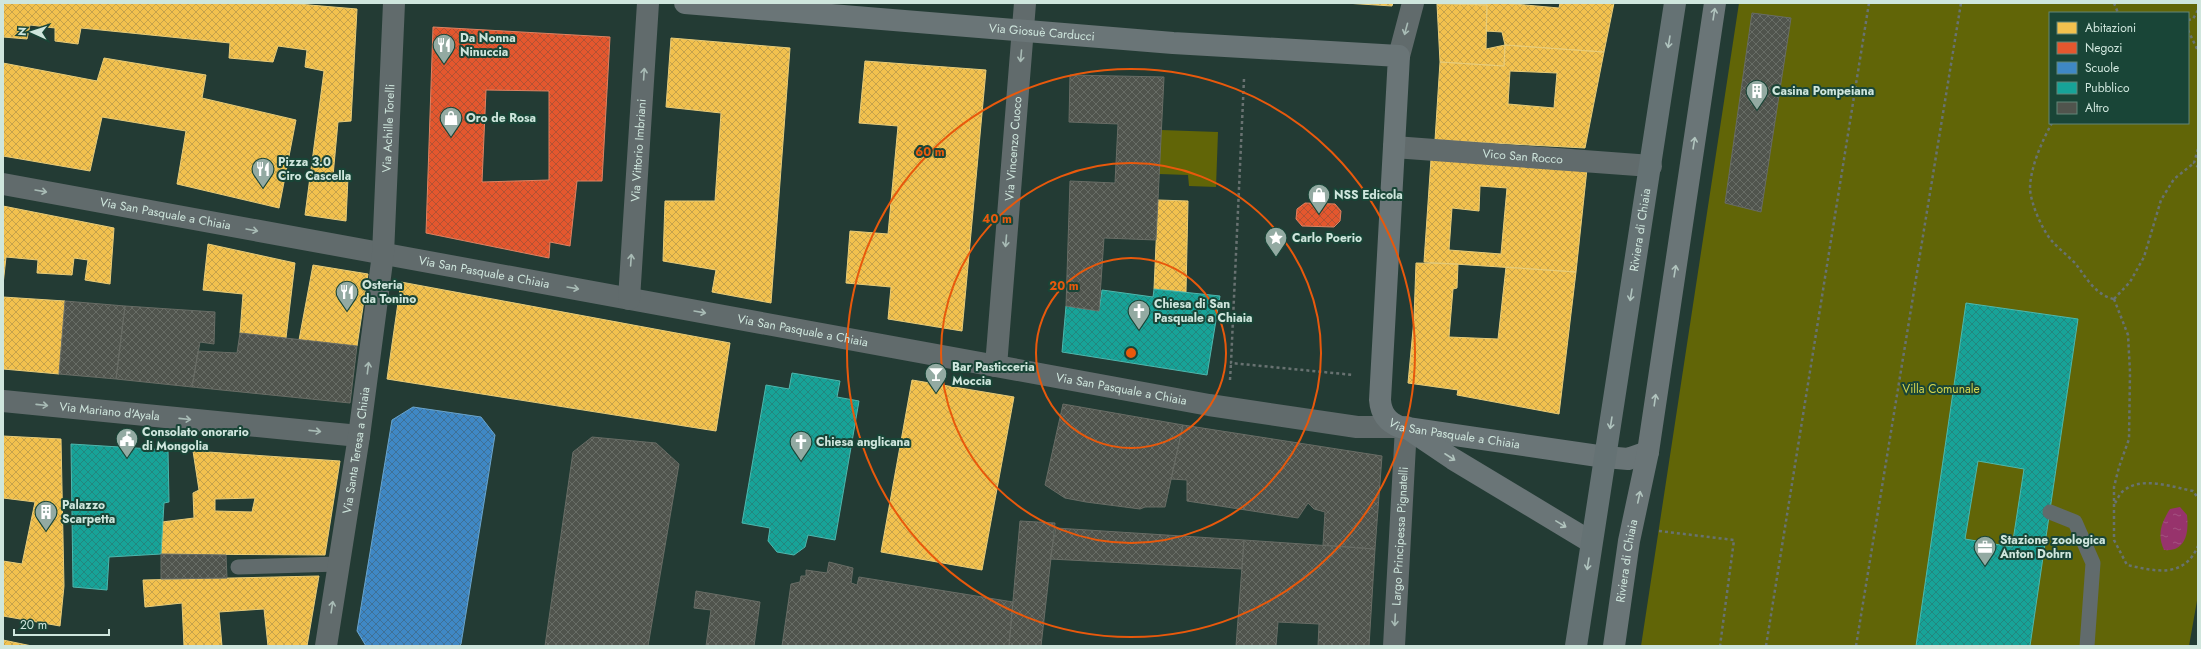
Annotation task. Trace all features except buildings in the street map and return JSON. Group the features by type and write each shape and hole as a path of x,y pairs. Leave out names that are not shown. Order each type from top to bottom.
{"main road":[{"name":"Riviera di Chiaia","path":"1576,646 1675,3"}],"street":[{"name":"Via Achille Torelli","path":"383,254 394,3"},
{"name":"Via Vittorio Imbriani","path":"629,298 648,3"},
{"name":"Via Giosuè Carducci","path":"685,3 836,9 1023,30 1194,45 1399,56"},
{"name":"Via Vincenzo Cuoco","path":"996,366 1025,3"},
{"path":"1413,3 1399,56 1380,400 1384,415 1392,423 1403,427 1453,459 1591,542"},
{"name":"Riviera di Chiaia","path":"1614,646 1629,542 1648,452 1715,3"},
{"name":"Vico San Rocco","path":"1394,147 1651,166"},
{"name":"Via San Pasquale a Chiaia","path":"3,184 1209,405 1357,427 1403,427 1605,457"},
{"name":"Via Santa Teresa a Chiaia","path":"326,646 359,436 383,254"},
{"name":"Via Mariano d'Ayala","path":"3,401 359,436"},
{"name":"Largo Principessa Pignatelli","path":"1394,646 1403,427"},
{"path":"1605,457 1628,458 1648,452"}],"lane":[{"path":"2050,512 2075,522 2093,562 2087,646"},
{"path":"238,567 339,564"}],"path":[{"path":"1766,646 1869,3"},
{"path":"1856,646 1961,3"},
{"path":"2189,20 2193,19 2198,10"},
{"path":"2189,32 2198,51"},
{"path":"1230,381 1244,79"},
{"path":"2052,124 2036,164 2030,190 2039,222 2050,240 2074,263 2089,283 2105,298 2114,300"},
{"path":"2114,300 2130,282 2144,258 2161,200 2174,179 2194,163 2198,149"},
{"path":"2194,163 2198,166"},
{"path":"2114,300 2128,335 2130,372 2129,439 2114,487 2114,540 2127,565 2155,571 2177,569 2193,559 2198,546"},
{"path":"1231,363 1360,376"},
{"path":"2115,504 2122,492 2141,483 2166,485 2193,491 2198,498"},
{"path":"1655,530 1734,540 1720,646"}],"green space":[{"name":"Villa Comunale","path":"1739,3 2198,3 2198,595 2189,646 1641,646"},
{"path":"1161,130 1218,132 1216,187 1189,186 1188,175 1159,174"}],"water":[{"path":"2180,507 2187,515 2187,528 2184,540 2177,548 2164,550 2160,534 2162,524 2170,509"}],"place":[{"name":"Da Nonna Ninuccia","path":"444,64"},
{"name":"Casina Pompeiana","path":"1757,110"},
{"name":"Oro de Rosa","path":"451,138"},
{"name":"Pizza 3.0 Ciro Cascella","path":"263,188"},
{"name":"NSS Edicola","path":"1319,214"},
{"name":"Carlo Poerio","path":"1276,258"},
{"name":"Osteria da Tonino","path":"347,312"},
{"name":"Chiesa di San Pasquale a Chiaia","path":"1139,330"},
{"name":"Bar Pasticceria Moccia","path":"936,394"},
{"name":"Consolato onorario di Mongolia","path":"127,458"},
{"name":"Chiesa anglicana","path":"801,462"},
{"name":"Palazzo Scarpetta","path":"46,532"},
{"name":"Stazione zoologica Anton Dohrn","path":"1985,566"}]}
